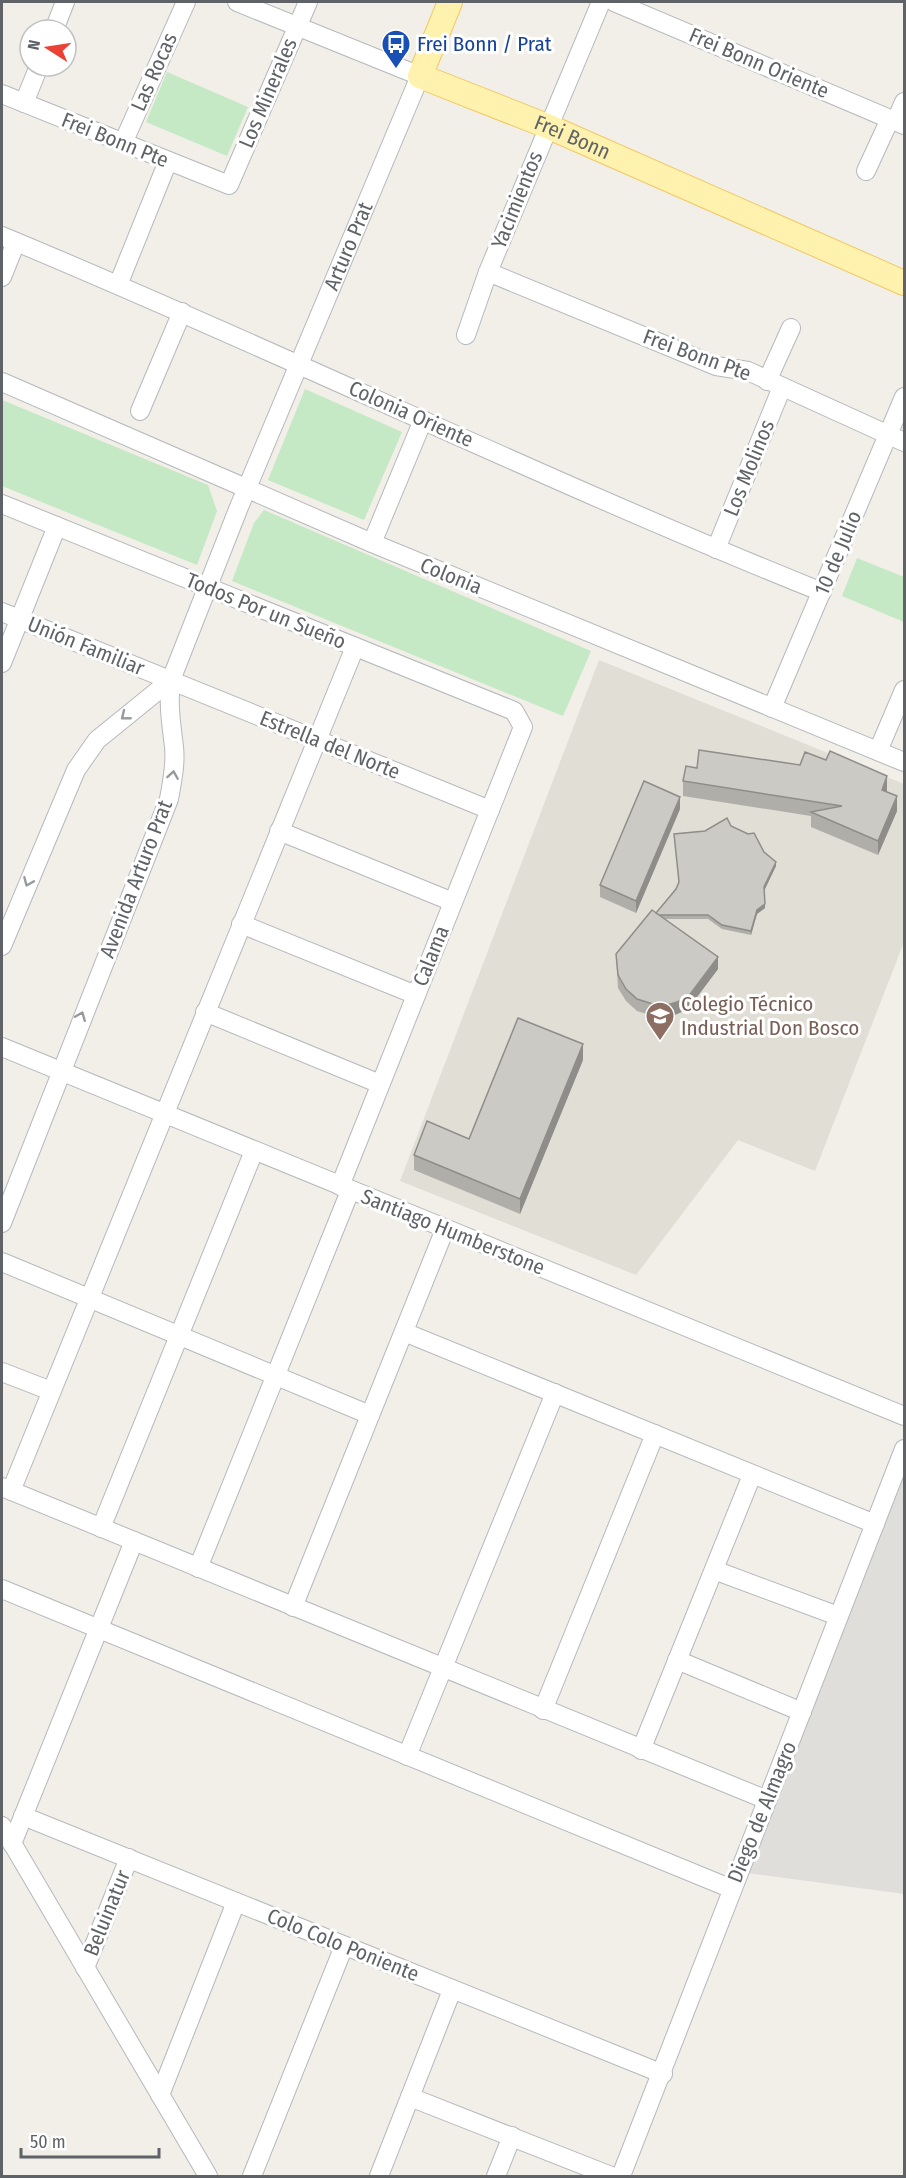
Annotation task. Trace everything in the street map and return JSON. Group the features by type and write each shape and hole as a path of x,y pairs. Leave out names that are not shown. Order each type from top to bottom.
{"main road":[{"name":"Arturo Prat","path":"420,76 450,2"},
{"name":"Frei Bonn","path":"420,76 547,126 904,283"}],"street":[{"path":"59,18 65,2"},
{"name":"Las Rocas","path":"123,143 186,2"},
{"name":"Frei Bonn","path":"237,2 420,76"},
{"name":"Los Minerales","path":"229,185 308,2"},
{"name":"Yacimientos","path":"466,335 488,272 547,126 601,2"},
{"name":"Frei Bonn Oriente","path":"614,2 897,122"},
{"name":"Arturo Prat","path":"246,490 420,76"},
{"path":"24,103 34,78"},
{"name":"Frei Bonn Pte","path":"2,94 229,185"},
{"path":"866,171 897,122 904,102"},
{"path":"118,285 168,161"},
{"path":"2,277 9,238"},
{"name":"Colonia Oriente","path":"9,238 299,363 716,549 822,592"},
{"name":"Frei Bonn Pte","path":"488,272 716,366 748,371 896,439"},
{"path":"140,411 182,312"},
{"name":"Los Molinos","path":"716,549 774,384 791,328"},
{"name":"Colonia","path":"2,382 246,490 904,762"},
{"name":"10 de Julio","path":"772,708 822,592 896,439 904,397"},
{"path":"372,543 423,420"},
{"name":"Avenida Arturo Prat","path":"2,1223 60,1070 169,799 174,769 174,747 168,707 171,680 246,490"},
{"name":"Todos Por un Sueño","path":"2,504 514,711 523,727"},
{"path":"2,663 57,526"},
{"name":"Unión Familiar","path":"2,612 171,680"},
{"path":"355,647 51,1391 6,1489 767,1800"},
{"name":"Avenida Arturo Prat","path":"2,946 76,770 97,740 171,680"},
{"name":"Estrella del Norte","path":"171,680 490,810"},
{"path":"878,752 904,690"},
{"name":"Calama","path":"198,1568 276,1376 381,1084 523,727"},
{"path":"279,831 453,902"},
{"path":"241,924 416,995"},
{"path":"205,1012 381,1084"},
{"name":"Santiago Humberstone","path":"2,1047 904,1416"},
{"path":"101,1528 254,1150"},
{"path":"293,1607 446,1229"},
{"path":"2,1262 370,1415"},
{"path":"404,1332 875,1524"},
{"path":"2,1372 51,1391"},
{"path":"407,1756 555,1393"},
{"path":"543,1710 655,1434"},
{"name":"Diego de Almagro","path":"621,2176 663,2074 732,1890 904,1449"},
{"path":"641,1750 753,1474"},
{"path":"12,1844 134,1541"},
{"path":"714,1570 838,1616"},
{"path":"2,1589 732,1890"},
{"path":"677,1660 802,1712"},
{"name":"Colo Colo Poniente","path":"23,1816 663,2074"},
{"path":"2,1826 208,2176"},
{"name":"Beluinatur","path":"85,1968 129,1858"},
{"path":"160,2095 236,1902"},
{"path":"252,2176 344,1946"},
{"path":"379,2176 452,1990"},
{"path":"410,2097 611,2176"},
{"path":"496,2176 512,2136"}],"shaded area":[{"name":"Colegio Técnico Industrial Don Bosco","path":"599,660 904,784 904,942 815,1171 738,1140 636,1275 400,1181"},
{"path":"904,1471 904,1894 747,1873"}],"green space":[{"path":"167,72 248,107 227,156 146,122"},
{"path":"305,389 402,432 364,520 268,480"},
{"path":"2,400 208,485 217,511 197,565 2,486"},
{"path":"264,510 591,651 563,716 232,581 254,523"},
{"path":"857,558 904,577 904,622 842,596"}],"building":[{"path":"699,750 800,765 805,752 826,760 830,751 887,776 882,790 897,796 878,841 811,812 842,806 683,781 686,766 697,768"},
{"path":"644,781 680,797 636,901 600,885"},
{"path":"727,818 731,826 748,834 754,833 764,852 776,862 764,887 765,904 757,910 751,931 722,925 708,915 659,915 656,913 679,882 674,834 705,831"},
{"path":"652,910 718,957 688,997 667,1005 637,999 626,989 618,975 616,954"},
{"path":"518,1018 583,1044 520,1199 414,1155 427,1121 469,1139"}],"place":[{"name":"Frei Bonn / Prat","path":"396,70"},
{"name":"Colegio Técnico Industrial Don Bosco","path":"660,1042"}]}
